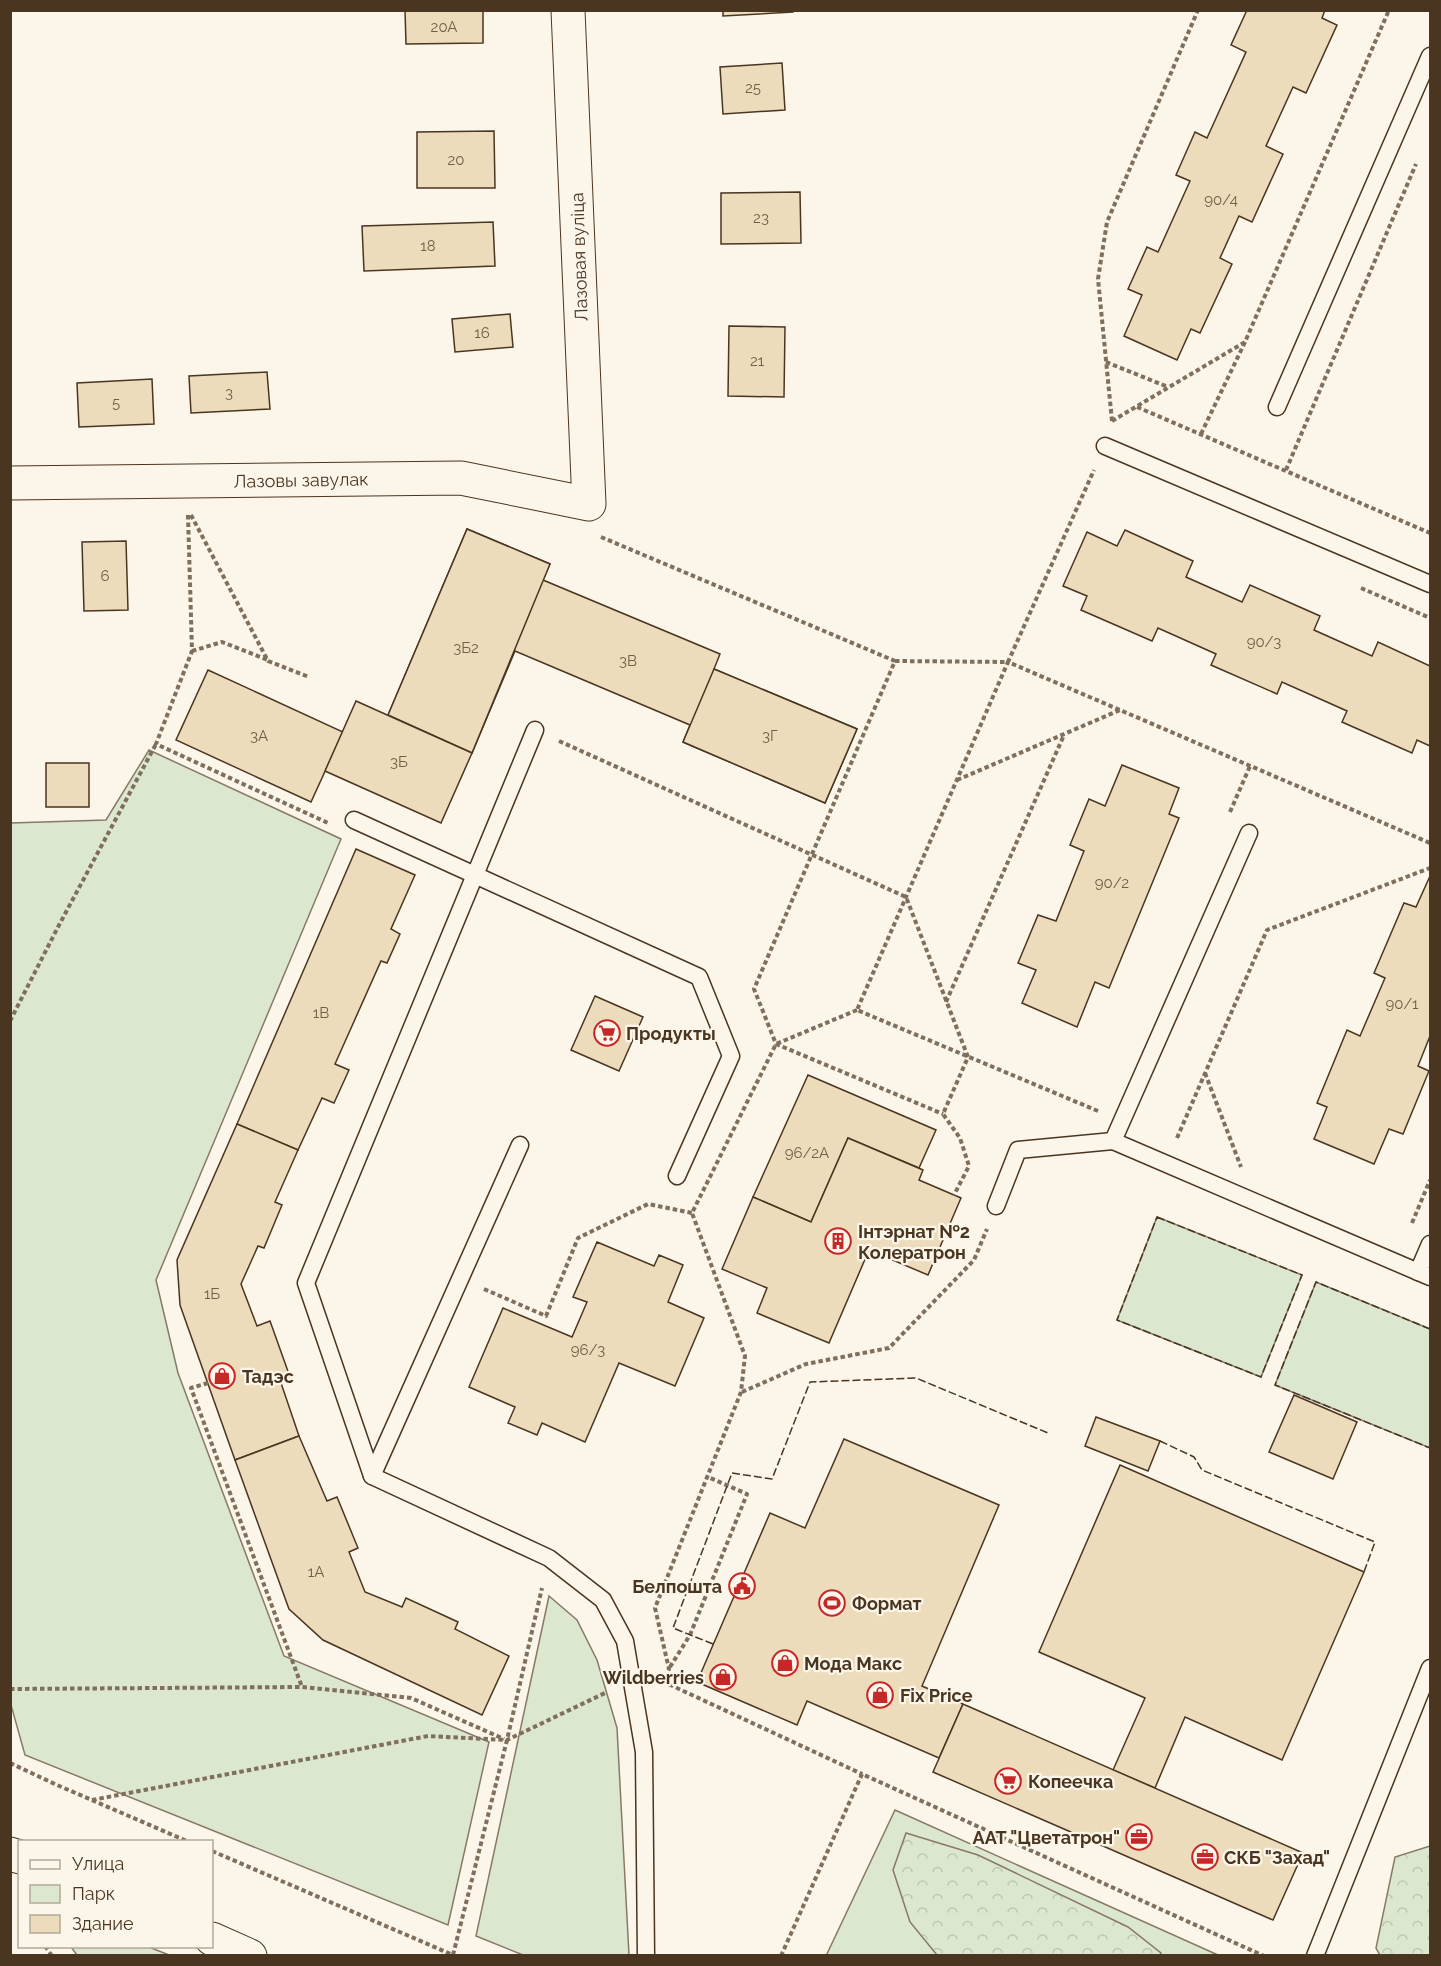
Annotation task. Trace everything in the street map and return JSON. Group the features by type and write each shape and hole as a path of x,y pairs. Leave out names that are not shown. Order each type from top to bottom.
{"street":[{"name":"Лазовая вуліца","path":"568,10 590,518"},
{"name":"Лазовы завулак","path":"10,483 461,478 590,518"},
{"path":"213,1939 250,1956"}],"lane":[{"path":"1277,407 1431,56"},
{"path":"1105,446 1431,584"},
{"path":"535,730 306,1283 372,1476 549,1558 603,1600 625,1641 644,1752 646,1956"},
{"path":"354,820 699,977 730,1056 677,1176"},
{"path":"1113,1141 1249,832"},
{"path":"996,1206 1018,1150 1113,1141 1424,1274 1429,1248"},
{"path":"372,1476 520,1145"},
{"path":"1315,1956 1431,1668"}],"path":[{"path":"669,1669 655,1608 741,1392 745,1356 692,1213 776,1044 857,1010 1008,662 1105,446 1112,421 1098,279 1107,222 1198,10"},
{"path":"1201,434 1245,342 1389,10"},
{"path":"1286,470 1417,163"},
{"path":"1112,421 1245,342"},
{"path":"1106,362 1168,388"},
{"path":"1137,406 1429,531"},
{"path":"10,1021 156,744 192,651 188,510 268,661"},
{"path":"590,518 895,661 1008,662 1431,843"},
{"path":"192,651 222,642 309,676"},
{"path":"895,661 754,989 776,1044 943,1114 960,1138 969,1166 954,1194"},
{"path":"956,781 1120,710"},
{"path":"535,730 906,897 968,1057 943,1114"},
{"path":"946,1002 1064,735"},
{"path":"156,744 331,824 354,820"},
{"path":"1174,1144 1267,930 1431,868"},
{"path":"857,1010 1122,1122"},
{"path":"1205,1072 1243,1173 1233,1169"},
{"path":"1429,1248 1403,1244 1431,1180"},
{"path":"461,1278 546,1316 578,1238 648,1204 692,1213"},
{"path":"741,1392 806,1364 889,1348 974,1260 996,1206"},
{"path":"208,1383 191,1388 303,1687"},
{"path":"664,1682 669,1669 690,1635 747,1494 708,1477"},
{"path":"213,1851 454,1955 549,1558"},
{"path":"92,1800 428,1736 507,1740 632,1681 664,1682 1264,1956"},
{"path":"10,1689 303,1687 411,1698 507,1740"},
{"path":"10,1763 184,1840"},
{"path":"781,1956 862,1774"}],"green space":[{"path":"149,750 341,839 156,1280 178,1373 284,1656 489,1742 448,1925 25,1755 11,1705 11,823 106,820"},
{"path":"1157,1217 1302,1275 1261,1377 1117,1320"},
{"path":"1316,1282 1430,1329 1430,1448 1275,1385"},
{"path":"549,1596 577,1620 597,1660 617,1728 629,1955 523,1955 476,1936"},
{"path":"895,1810 1218,1955 826,1956"},
{"path":"906,1833 978,1855 1128,1927 1161,1953 1160,1955 937,1955 910,1922 893,1870"},
{"path":"1430,1846 1430,1955 1380,1955 1376,1948 1395,1857"},
{"path":"72,1948 152,1948 169,1955 77,1955"}],"building":[{"path":"405,10 483,10 483,43 406,44"},
{"path":"723,10 793,10 793,12 723,16"},
{"path":"1247,10 1325,10 1322,18 1337,25 1306,93 1293,87 1266,146 1283,154 1252,222 1239,216 1220,258 1232,264 1200,333 1191,329 1177,360 1124,336 1142,295 1128,289 1147,247 1158,252 1190,181 1176,175 1195,132 1207,138 1246,52 1231,45"},
{"path":"782,63 785,110 723,114 720,67"},
{"path":"494,131 495,188 417,188 417,132"},
{"path":"800,192 801,243 721,244 721,193"},
{"path":"493,222 495,266 364,271 362,226"},
{"path":"510,314 513,347 455,352 452,319"},
{"path":"729,326 785,327 784,397 728,396"},
{"path":"267,372 270,409 191,413 189,376"},
{"path":"152,379 154,424 79,427 77,383"},
{"path":"467,529 550,564 543,580 720,654 714,669 857,729 825,803 683,742 690,725 515,651 472,753 388,715"},
{"path":"467,529 550,564 472,753 388,715"},
{"path":"1125,530 1193,561 1186,577 1242,602 1250,585 1320,616 1314,630 1372,656 1378,642 1430,666 1430,746 1417,740 1412,753 1342,722 1347,711 1282,682 1277,694 1211,665 1216,654 1158,628 1152,641 1081,610 1087,596 1063,586 1087,532 1117,546"},
{"path":"126,541 128,610 84,611 82,542"},
{"path":"714,669 857,729 825,803 683,742"},
{"path":"208,670 343,732 311,802 176,740"},
{"path":"356,701 472,753 441,823 325,771"},
{"path":"46,763 89,763 89,807 46,807"},
{"path":"1122,765 1179,788 1169,814 1179,818 1109,988 1095,982 1077,1027 1022,1003 1036,970 1018,963 1038,915 1056,921 1084,851 1070,845 1089,799 1105,806"},
{"path":"356,849 415,875 391,929 400,934 387,963 381,961 335,1064 349,1070 334,1103 322,1098 298,1150 237,1124"},
{"path":"1430,876 1430,1036 1418,1066 1429,1071 1403,1134 1389,1129 1374,1164 1314,1139 1327,1107 1317,1103 1347,1030 1360,1036 1385,978 1374,973 1404,903 1416,907"},
{"name":"Продукты","path":"595,996 643,1017 619,1071 571,1050"},
{"path":"808,1075 936,1130 919,1168 848,1138 811,1222 753,1197"},
{"path":"237,1124 298,1150 275,1202 282,1205 264,1248 258,1246 241,1284 257,1326 270,1321 290,1377 280,1380 299,1436 235,1460 180,1305 177,1260"},
{"name":"Інтэрнат №2 Колератрон","path":"848,1138 923,1170 919,1180 961,1198 928,1275 869,1250 829,1343 757,1313 767,1288 722,1269 753,1197 811,1222"},
{"path":"597,1242 654,1266 659,1255 683,1265 668,1302 704,1318 675,1386 619,1363 585,1442 542,1423 537,1435 508,1423 515,1407 469,1387 503,1308 572,1337 587,1302 573,1297"},
{"path":"1294,1395 1357,1422 1333,1479 1269,1452"},
{"path":"1096,1417 1160,1441 1148,1471 1085,1446"},
{"path":"299,1436 327,1501 337,1497 358,1548 349,1552 365,1592 402,1607 406,1598 458,1622 455,1629 509,1656 482,1715 323,1640 289,1609 235,1460"},
{"path":"844,1439 999,1505 922,1686 963,1704 939,1758 807,1701 797,1725 697,1682 770,1513 805,1528"},
{"path":"1120,1465 1364,1572 1282,1760 1185,1717 1155,1788 1113,1770 1145,1698 1039,1652"},
{"path":"963,1704 1303,1853 1273,1920 933,1772"}],"fence":[{"path":"1157,1217 1302,1275 1261,1377 1117,1320 1157,1217"},
{"path":"1430,1329 1316,1282 1275,1385 1430,1448"},
{"path":"713,1644 673,1628 732,1473 772,1479 810,1382 916,1378 1048,1433"},
{"path":"1160,1441 1194,1457 1202,1470 1375,1542 1364,1572"}],"place":[{"name":"Продукты","path":"607,1033"},
{"name":"Інтэрнат №2 Колератрон","path":"838,1241"},
{"name":"Тадэс","path":"222,1376"},
{"name":"Белпошта","path":"742,1586"},
{"name":"Формат","path":"832,1603"},
{"name":"Мода Макс","path":"785,1663"},
{"name":"Wildberries","path":"723,1677"},
{"name":"Fix Price","path":"880,1695"},
{"name":"Копеечка","path":"1008,1781"},
{"name":"ААТ \"Цветатрон\"","path":"1139,1837"},
{"name":"СКБ \"Захад\"","path":"1205,1857"}]}
